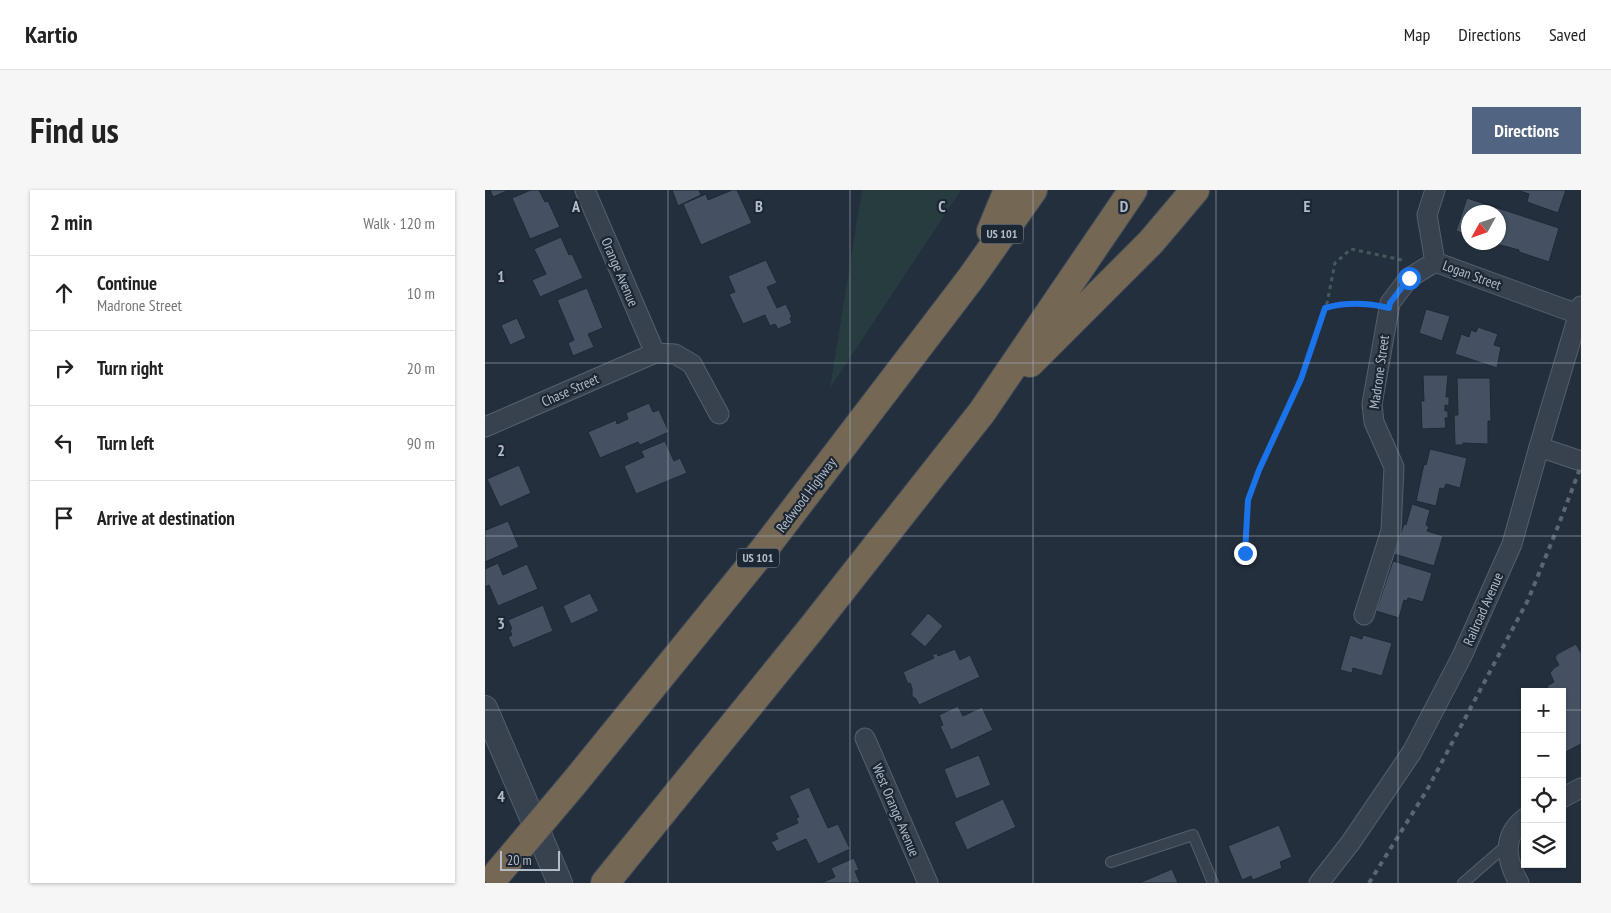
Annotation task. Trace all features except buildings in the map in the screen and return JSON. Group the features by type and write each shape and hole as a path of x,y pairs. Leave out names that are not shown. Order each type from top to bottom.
{"highway":[{"path":"971,278 1008,190"},
{"name":"Redwood Highway","path":"493,878 574,783 765,548 971,278 1033,190"},
{"path":"612,875 811,629 982,412 1133,190"},
{"path":"982,412 1151,242 1195,190"}],"street":[{"name":"Orange Avenue","path":"585,190 655,353"},
{"name":"Logan Street","path":"1435,190 1427,214 1429,266 1580,310"},
{"name":"Madrone Street","path":"1364,615 1391,531 1394,467 1374,422 1372,404 1389,308 1390,303 1409,278 1429,266"},
{"name":"Railroad Avenue","path":"1319,883 1351,842 1412,752 1462,656 1512,544 1580,310"},
{"path":"655,353 675,354 692,364 719,414"},
{"name":"Chase Street","path":"485,427 655,353"},
{"path":"1539,447 1581,461"},
{"path":"485,708 560,883"},
{"name":"West Orange Avenue","path":"865,738 927,883"},
{"path":"1566,796 1581,788"},
{"path":"1519,883 1509,863 1508,844 1515,829 1521,822"}],"lane":[{"path":"1111,862 1193,835 1213,883"},
{"path":"1463,883 1508,844"}],"path":[{"path":"1245,553 1248,500 1259,470 1301,379 1325,308 1335,262 1351,249 1429,266"},
{"path":"1325,308 1357,304 1389,308"}],"green space":[{"path":"862,190 961,190 830,388"}],"railway":[{"path":"1369,883 1427,790 1528,600 1581,466"}],"route":[{"path":"1245,553 1248,500 1259,470 1301,379 1325,308 1357,304 1389,308 1390,303 1409,278"}]}
